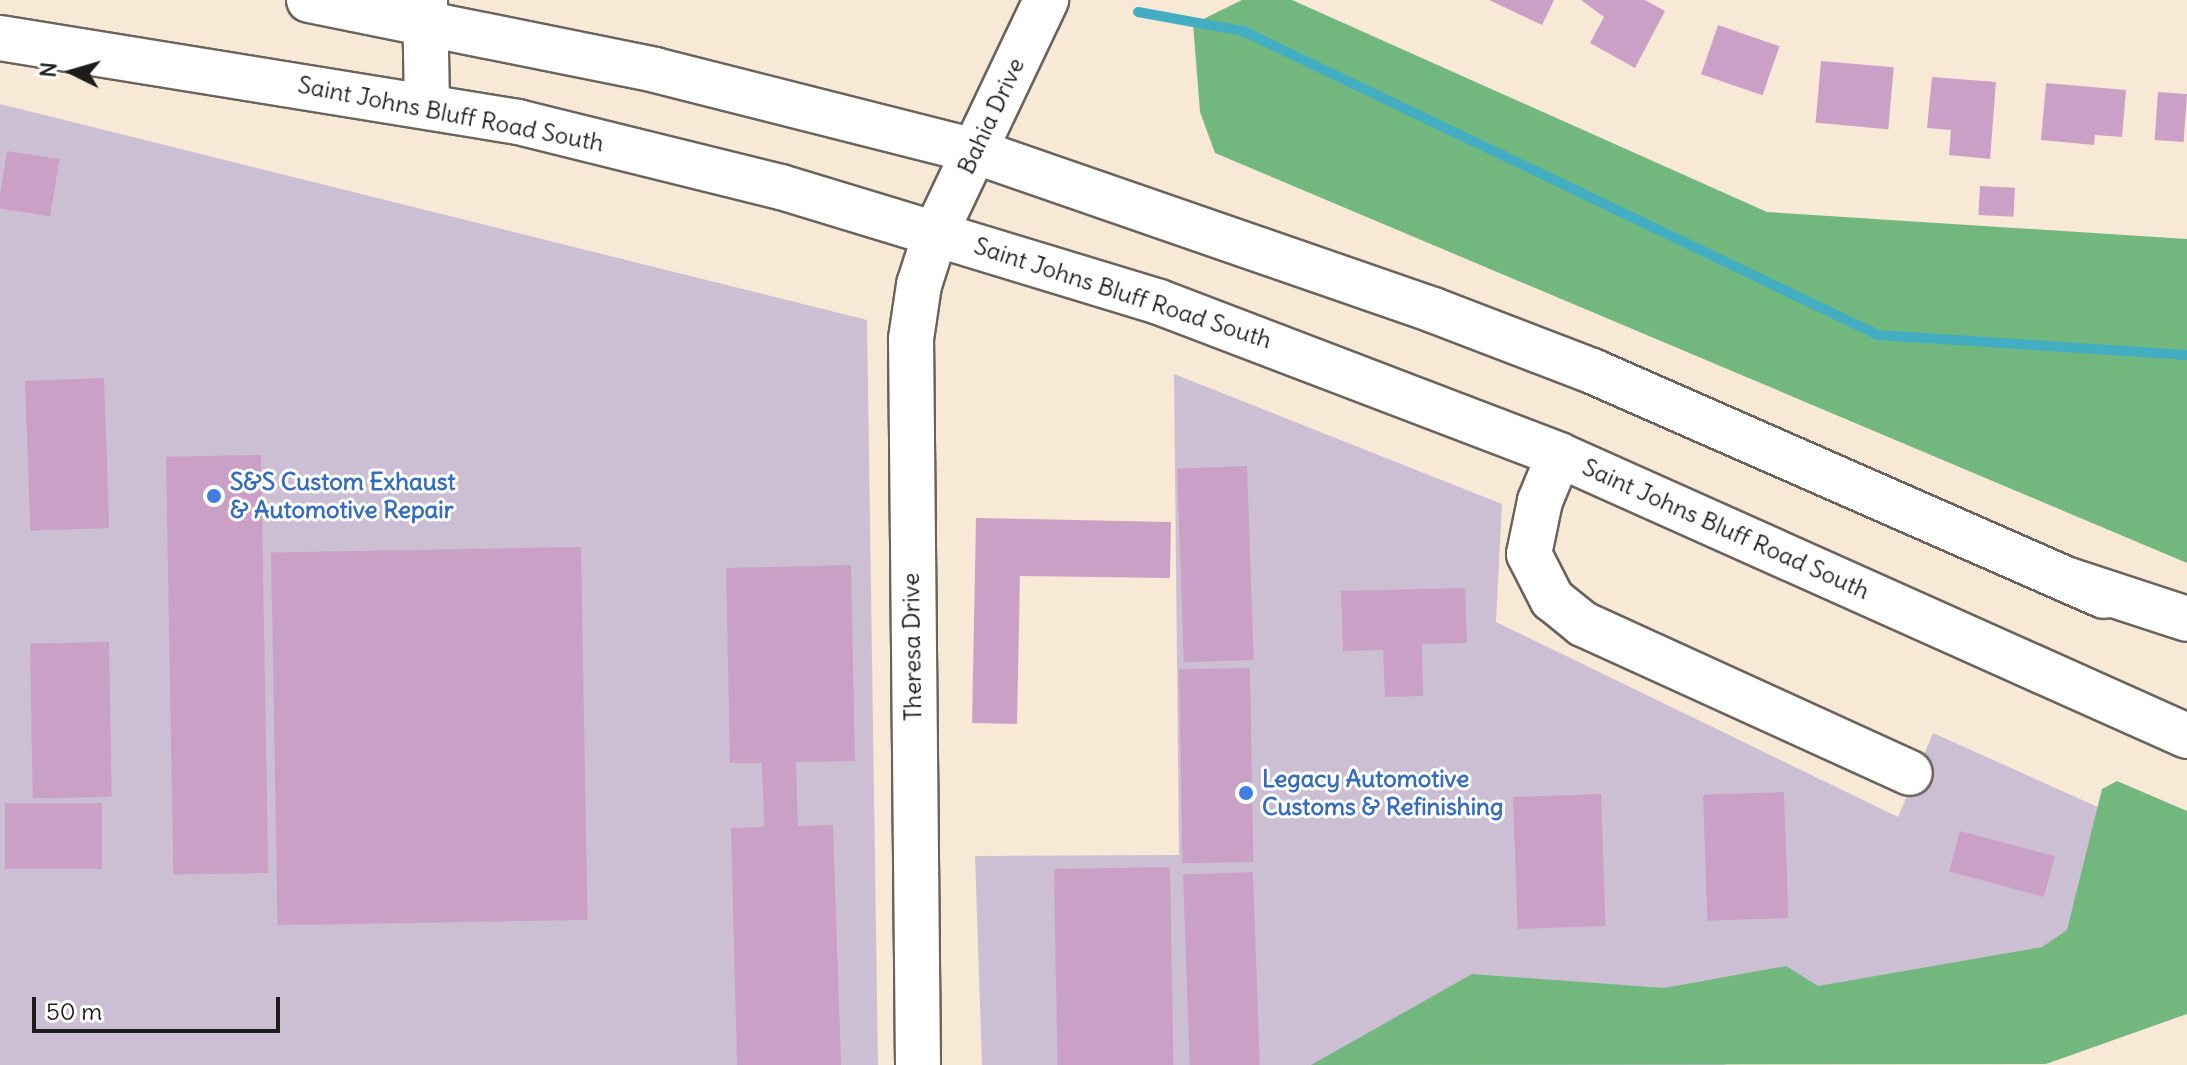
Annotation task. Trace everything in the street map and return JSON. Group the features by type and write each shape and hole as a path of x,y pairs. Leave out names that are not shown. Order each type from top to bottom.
{"main road":[{"path":"309,0 424,11 974,151 1433,310 1592,371 2187,633"},
{"name":"Bahia Drive","path":"936,232 1046,0"},
{"path":"424,11 427,106"},
{"name":"Saint Johns Bluff Road South","path":"0,38 427,106 564,134 936,232 1252,335 1559,455 2187,736"},
{"name":"Theresa Drive","path":"918,1065 909,391 919,285 936,232"},
{"path":"1559,455 1540,501 1529,554 1552,599 1583,624 1910,773"},
{"path":"2068,580 2187,619"}],"shaded area":[{"path":"0,104 867,320 878,1065 0,1065"},
{"path":"1174,374 1502,504 1496,622 1898,817 1933,733 2187,847 2187,954 1723,1065 982,1065 975,856 1179,855"}],"green space":[{"path":"1242,0 1292,0 1767,212 2187,239 2187,563 1215,153 1200,112 1193,24"},
{"path":"2117,781 2187,811 2187,1014 2046,1064 1311,1065 1472,974 1664,988 1786,966 1818,986 2042,947 2067,930 2102,789"}],"building":[{"path":"1489,0 1554,0 1542,25"},
{"path":"1581,0 1645,0 1665,11 1635,68 1590,43 1604,17"},
{"path":"1718,25 1779,46 1763,95 1701,74"},
{"path":"1821,61 1894,67 1888,129 1816,123"},
{"path":"1932,77 1996,82 1990,159 1949,155 1951,130 1927,128"},
{"path":"2046,83 2126,90 2122,137 2095,135 2094,145 2041,140"},
{"path":"2158,92 2187,94 2184,142 2155,140"},
{"path":"7,151 59,159 50,217 0,209"},
{"path":"1980,186 2015,188 2013,217 1978,215"},
{"path":"104,378 109,528 30,531 25,381"},
{"path":"261,455 268,873 173,875 166,457"},
{"path":"1247,466 1254,660 1184,662 1177,468"},
{"path":"976,518 1171,522 1170,578 1020,576 1017,724 972,723"},
{"path":"581,547 588,920 278,925 271,552"},
{"path":"851,565 855,761 796,762 798,826 833,825 841,1065 737,1065 731,828 764,827 762,763 730,763 726,568"},
{"path":"1465,588 1467,643 1422,644 1423,696 1385,697 1383,650 1343,651 1341,591"},
{"path":"109,642 112,797 33,798 30,643"},
{"path":"1250,668 1253,862 1182,863 1179,669"},
{"path":"1784,792 1788,918 1707,921 1703,795"},
{"path":"1601,794 1606,926 1518,929 1513,797"},
{"path":"5,803 102,803 102,869 5,869"},
{"path":"1960,831 2055,856 2044,897 1949,872"},
{"path":"1170,867 1173,1065 1057,1065 1054,869"},
{"path":"1253,872 1260,1065 1190,1065 1183,874"}],"waterway":[{"path":"1138,12 1243,31 1878,335 2187,355"}],"place":[{"name":"S&S Custom Exhaust & Automotive Repair","path":"214,496"},
{"name":"Legacy Automotive Customs & Refinishing","path":"1246,793"}]}
